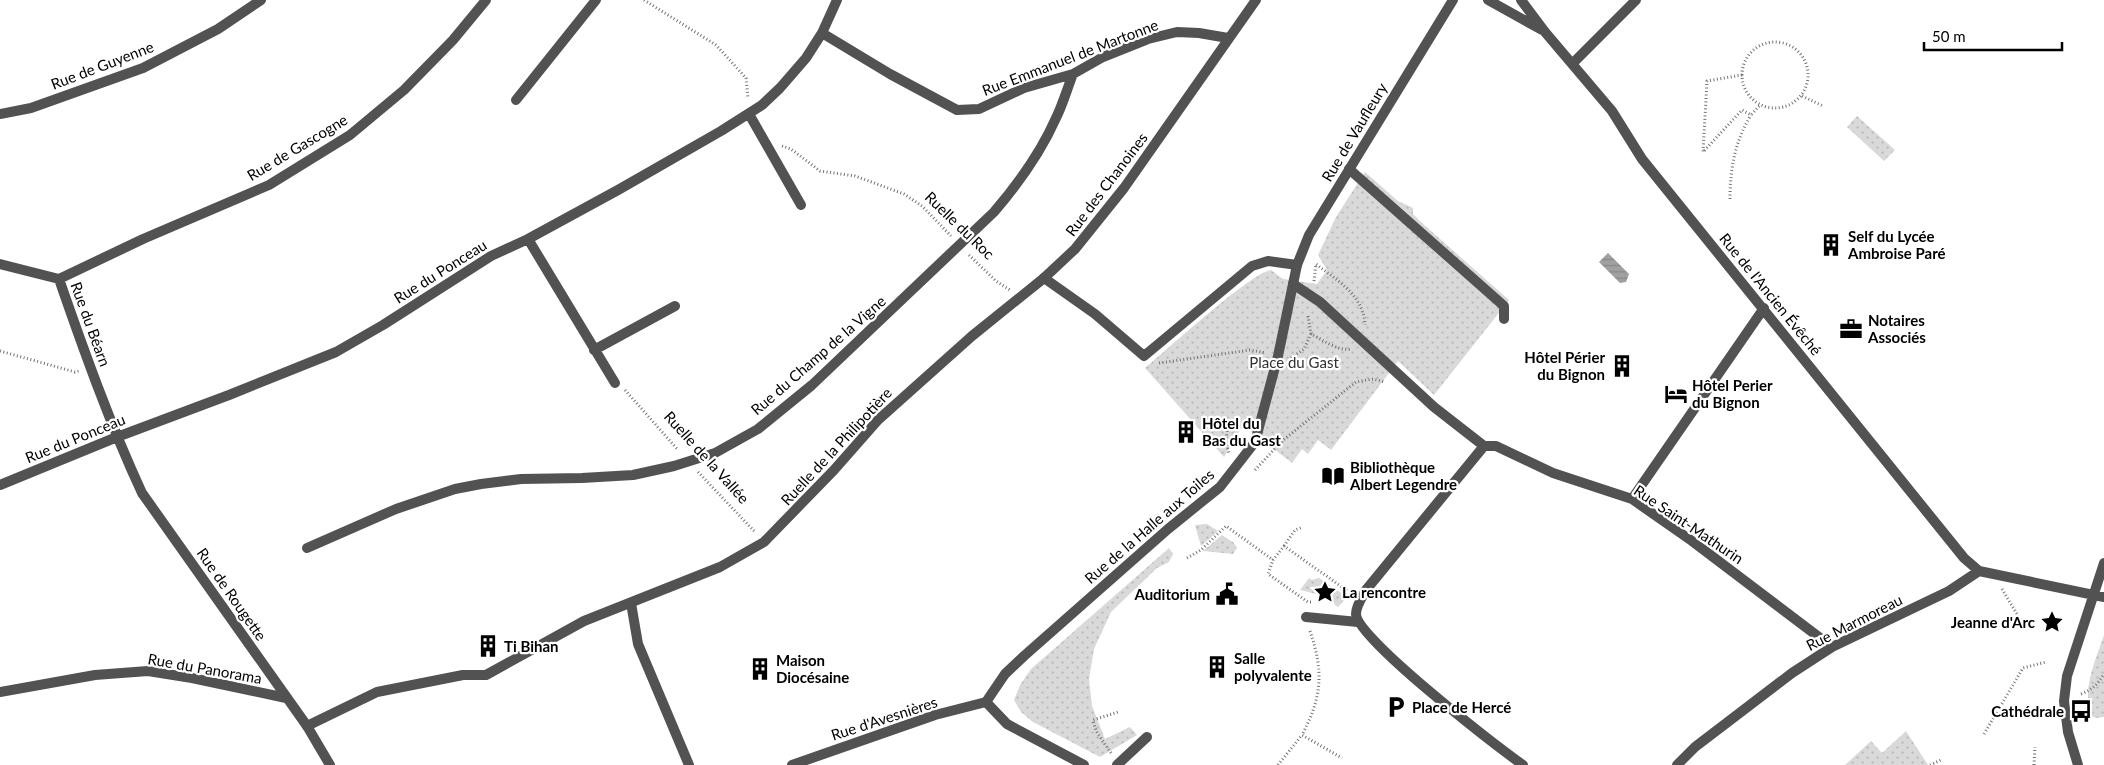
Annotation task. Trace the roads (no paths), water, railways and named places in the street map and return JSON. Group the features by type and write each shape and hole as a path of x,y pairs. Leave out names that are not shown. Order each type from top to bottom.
{"street":[{"name":"Rue de Guyenne","path":"0,114 31,108 143,68 218,29 261,0"},
{"name":"Rue de Gascogne","path":"59,279 143,239 269,185 350,135 404,90 453,40 486,0"},
{"path":"516,100 596,0"},
{"name":"Rue du Ponceau","path":"0,485 117,436 229,395 336,352 383,325 490,256 528,239 618,190 748,114 780,88 806,58 822,33 837,0"},
{"name":"Rue des Chanoines","path":"1044,278 1075,249 1124,188 1256,0"},
{"name":"Rue de Vaufleury","path":"1293,284 1297,265 1309,236 1452,0"},
{"name":"Rue de l'Ancien Évêché","path":"1488,0 1545,32"},
{"name":"Rue de l'Ancien Évêché","path":"1521,0 1545,32 1612,111 1642,159 1964,558 1979,571"},
{"path":"1573,63 1636,0"},
{"name":"Rue Emmanuel de Martonne","path":"822,33 890,74 957,110 979,108 1024,88 1073,74 1103,57 1158,36 1177,32 1199,33 1228,38"},
{"name":"Rue du Champ de la Vigne","path":"307,548 396,509 464,488 521,479 615,477 648,472 688,462 715,453 731,445 775,416 812,384 994,212 1025,171 1057,118 1073,74"},
{"path":"748,114 801,205"},
{"path":"1349,169 1504,306 1504,319"},
{"path":"528,239 615,383"},
{"path":"1044,278 1095,314 1144,356 1252,266 1268,261 1297,265"},
{"name":"Rue du Béarn","path":"0,264 59,279 117,436"},
{"name":"Ruelle de la Philipotière","path":"307,726 377,692 463,674 486,675 584,621 720,567 764,542 828,476 878,420 1020,296 1044,278"},
{"path":"1293,284 1320,302 1434,407 1484,446 1360,600 1356,614 1358,622 1386,653 1476,729 1523,765"},
{"name":"Rue de la Halle aux Toiles","path":"986,702 1005,674 1024,656 1220,487 1241,462 1255,442 1263,418 1293,284"},
{"path":"594,350 675,306"},
{"path":"1632,499 1764,308"},
{"name":"Rue de Rougette","path":"117,436 142,493 307,726 330,765"},
{"name":"Rue Saint-Mathurin","path":"1484,446 1496,446 1553,473 1632,499 1692,541 1832,647"},
{"path":"2078,765 2068,732 2064,702 2067,676 2104,563"},
{"path":"1979,571 2104,597"},
{"name":"Rue Marmoreau","path":"1677,765 1696,747 1792,673 1832,647 1949,591 1979,571"},
{"path":"631,603 638,644 689,765"},
{"path":"1306,617 1358,622"},
{"name":"Rue du Panorama","path":"0,692 95,675 148,671 192,678 286,698"},
{"path":"986,702 1007,724 1084,765"},
{"name":"Rue d'Avesnières","path":"792,765 935,716 986,702"},
{"path":"1118,764 1147,737"}],"place":[{"name":"Self du Lycée Ambroise Paré","path":"1831,245"},
{"name":"Notaires Associés","path":"1851,329"},
{"name":"Hôtel Périer du Bignon","path":"1622,366"},
{"name":"Hôtel Perier du Bignon","path":"1676,394"},
{"name":"Hôtel du Bas du Gast","path":"1186,432"},
{"name":"Bibliothèque Albert Legendre","path":"1333,476"},
{"name":"La rencontre","path":"1325,592"},
{"name":"Auditorium","path":"1227,594"},
{"name":"Jeanne d'Arc","path":"2052,622"},
{"name":"Ti Bihan","path":"488,646"},
{"name":"Salle polyvalente","path":"1217,667"},
{"name":"Maison Diocésaine","path":"760,669"},
{"name":"Place de Hercé","path":"1396,707"},
{"name":"Cathédrale","path":"2081,711"}],"park label":[{"name":"Place du Gast","path":"1294,362"}]}
